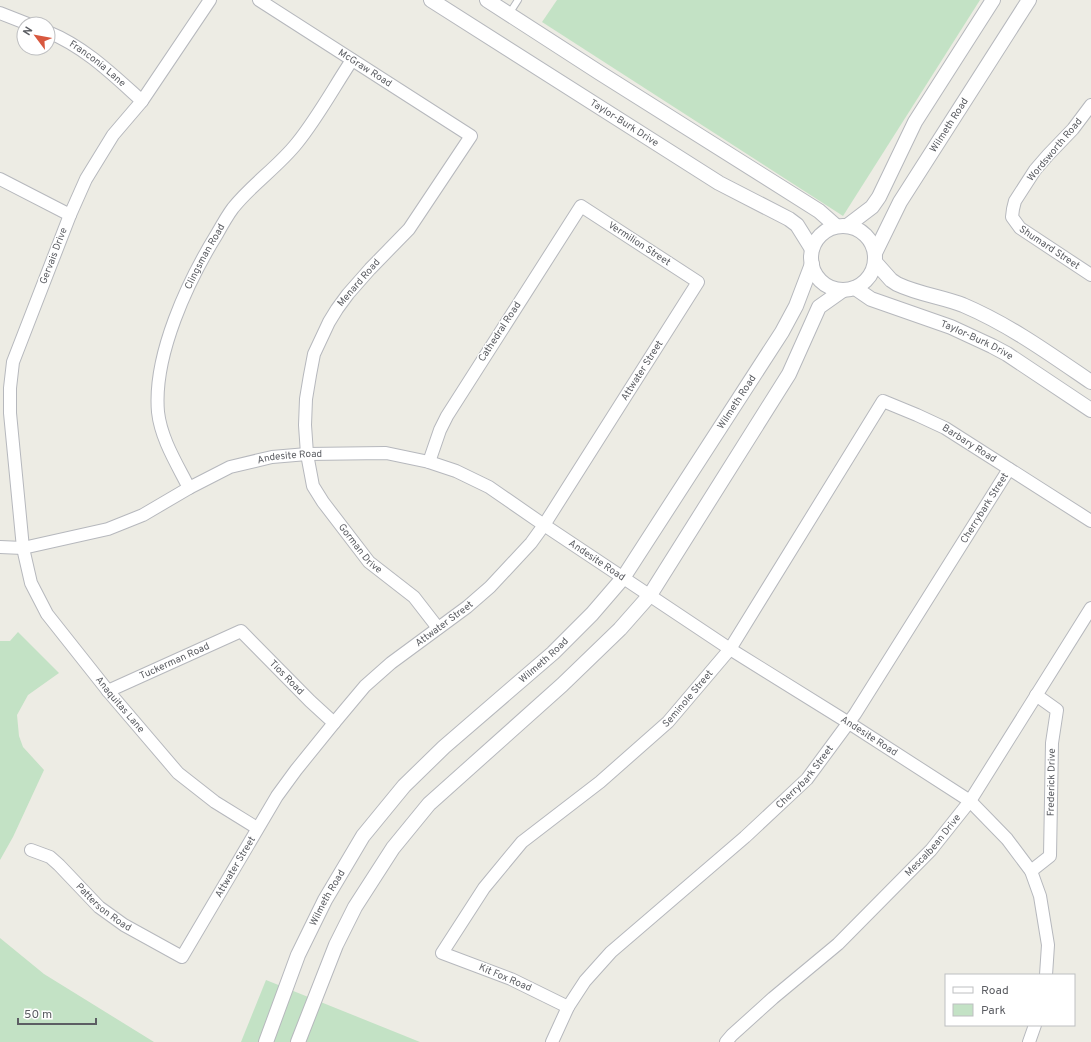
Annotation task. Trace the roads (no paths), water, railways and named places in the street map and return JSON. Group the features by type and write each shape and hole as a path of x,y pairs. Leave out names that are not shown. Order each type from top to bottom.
{"street":[{"name":"Gervais Drive","path":"23,548 10,413 5,388 13,362 70,214 86,179 113,135 142,101 210,0"},
{"name":"McGraw Road","path":"260,0 272,3 352,60 471,136"},
{"name":"Taylor-Burk Drive","path":"431,0 719,183 789,219 797,225 812,249"},
{"path":"301,1036 336,945 355,907 393,848 429,804 562,685 620,629 650,595 790,374 819,307 826,301 862,284 873,270 875,258 872,243 866,235 857,228 841,226 487,0"},
{"path":"849,289 834,289 823,282 814,272 811,256 812,249 821,234 828,229 841,226 872,207 879,197 915,122 993,0"},
{"name":"Wilmeth Road","path":"875,258 891,218 1030,0"},
{"path":"0,13 16,19"},
{"name":"Franconia Lane","path":"56,35 80,48 142,101"},
{"name":"Clingsman Road","path":"189,488 163,435 158,414 160,374 170,335 182,301 206,252 232,209 284,158 297,143 352,60"},
{"name":"Wordsworth Road","path":"1012,217 1015,201 1035,170 1091,107"},
{"name":"Menard Road","path":"307,454 305,425 306,399 310,374 314,354 329,322 348,294 409,229 471,136"},
{"path":"0,180 70,214"},
{"name":"Vermilion Street","path":"580,206 698,282"},
{"name":"Cathedral Road","path":"429,462 440,430 447,416 580,206"},
{"name":"Shumard Street","path":"1012,217 1020,228 1091,275"},
{"path":"875,258 891,280 897,284 962,305 1002,324 1027,338 1091,382"},
{"name":"Wilmeth Road","path":"266,1042 298,955 321,906 363,836 404,786 444,747 552,653 592,614 623,578 782,332 796,306 812,264"},
{"name":"Attwater Street","path":"182,957 277,796 296,770 365,686 391,663 467,607 490,587 531,543 544,525 698,282"},
{"name":"Taylor-Burk Drive","path":"849,289 871,299 951,327 992,346 1007,354 1091,410"},
{"name":"Barbary Road","path":"883,402 945,428 1091,521"},
{"name":"Seminole Street","path":"442,953 484,888 522,842 600,782 668,722 730,649 883,402"},
{"name":"Andesite Road","path":"0,547 23,548 108,529 143,515 189,488 230,467 272,457 307,454 386,453 429,462 456,471 489,487 730,649 970,801 1007,839 1031,872 1040,896 1048,944 1046,974"},
{"name":"Gorman Drive","path":"307,454 313,486 350,538 369,562 414,597 438,628"},
{"name":"Cherrybark Street","path":"552,1042 568,1007 585,981 611,952 746,837 807,779 849,723 1009,469"},
{"name":"Anaquitas Lane","path":"23,548 31,583 48,614 108,691 178,773 215,802 257,828"},
{"name":"Mescalbean Drive","path":"733,1040 773,998 838,944 931,850 970,801 1091,608"},
{"name":"Tuckerman Road","path":"108,691 241,630"},
{"name":"Tios Road","path":"241,630 310,701 334,723"},
{"name":"Frederick Drive","path":"1031,872 1050,856 1052,743 1057,710 1036,695"},
{"name":"Patterson Road","path":"31,850 44,853 50,857 99,907 124,925 182,957"},
{"name":"Kit Fox Road","path":"442,953 511,980 568,1007"},
{"path":"1029,1042 1035,1026"}],"lane":[{"path":"509,14 518,0"}]}
